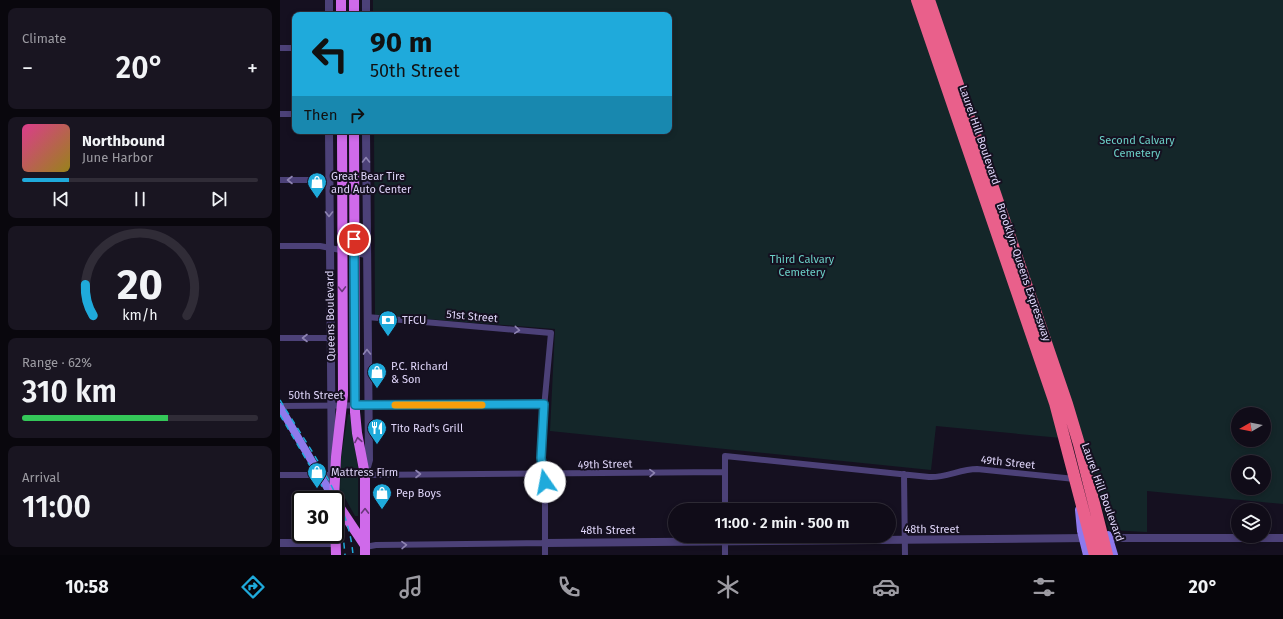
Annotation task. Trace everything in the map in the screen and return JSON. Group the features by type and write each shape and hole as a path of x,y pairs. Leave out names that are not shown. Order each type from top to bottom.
{"highway":[{"name":"Brooklyn-Queens Expressway","path":"917,0 1055,403 1067,442 1095,555"},
{"name":"Brooklyn-Queens Expressway","path":"929,0 1067,404 1107,555"}],"main road":[{"path":"341,0 341,12"},
{"path":"354,0 354,12"},
{"name":"Laurel Hill Boulevard","path":"922,0 1070,436 1109,538 1114,555"},
{"name":"Queens Boulevard","path":"335,491 336,457 343,405 342,134"},
{"path":"354,134 355,405 357,433 365,475 367,552"},
{"path":"280,406 330,491"},
{"name":"Laurel Hill Boulevard","path":"1070,436 1083,538"},
{"path":"344,512 367,552"},
{"path":"1083,538 1087,555"},
{"path":"336,543 336,555"}],"street":[{"path":"329,0 329,12"},
{"path":"366,0 366,12"},
{"path":"280,48 292,48"},
{"path":"280,114 292,114"},
{"name":"Queens Boulevard","path":"329,134 330,475 333,491"},
{"path":"365,475 369,460 366,134"},
{"path":"280,180 329,180"},
{"path":"280,246 329,248 366,255"},
{"name":"51st Street","path":"367,317 551,333 544,404"},
{"path":"280,338 330,338"},
{"path":"544,404 541,466 545,482 545,555"},
{"name":"50th Street","path":"280,406 544,404"},
{"name":"49th Street","path":"365,475 725,472 725,456 940,477 976,469 1075,479"},
{"path":"725,472 725,503"},
{"path":"904,474 905,555"},
{"path":"280,475 330,475"},
{"name":"48th Street","path":"896,540 1283,538"},
{"name":"48th Street","path":"367,552 376,545 668,540"},
{"path":"280,543 292,543"},
{"path":"725,543 725,555"}],"green space":[{"name":"Third Calvary Cemetery","path":"373,0 913,0 1061,438 936,426 931,470 550,431 555,329 375,315 374,134 672,134 672,12 373,12"},
{"name":"Second Calvary Cemetery","path":"932,0 1283,0 1283,504 1147,491 1147,532 1109,530 1085,453"},
{"path":"348,414 350,415 358,467 358,516 355,516 344,496 344,491 341,491 340,489 341,458"}],"railway":[{"path":"280,400 326,474 336,494 350,534 353,555"},
{"path":"280,415 325,491"},
{"path":"344,543 345,555"}],"slow traffic":[{"path":"395,405 482,405"}],"place":[{"name":"Great Bear Tire and Auto Center","path":"317,199"},
{"name":"TFCU","path":"388,337"},
{"name":"P.C. Richard & Son","path":"377,389"},
{"name":"Tito Rad's Grill","path":"377,445"},
{"name":"Mattress Firm","path":"317,489"},
{"name":"Pep Boys","path":"382,510"}],"route":[{"path":"354,239 355,405 544,404 541,440 541,466 545,482"}]}
